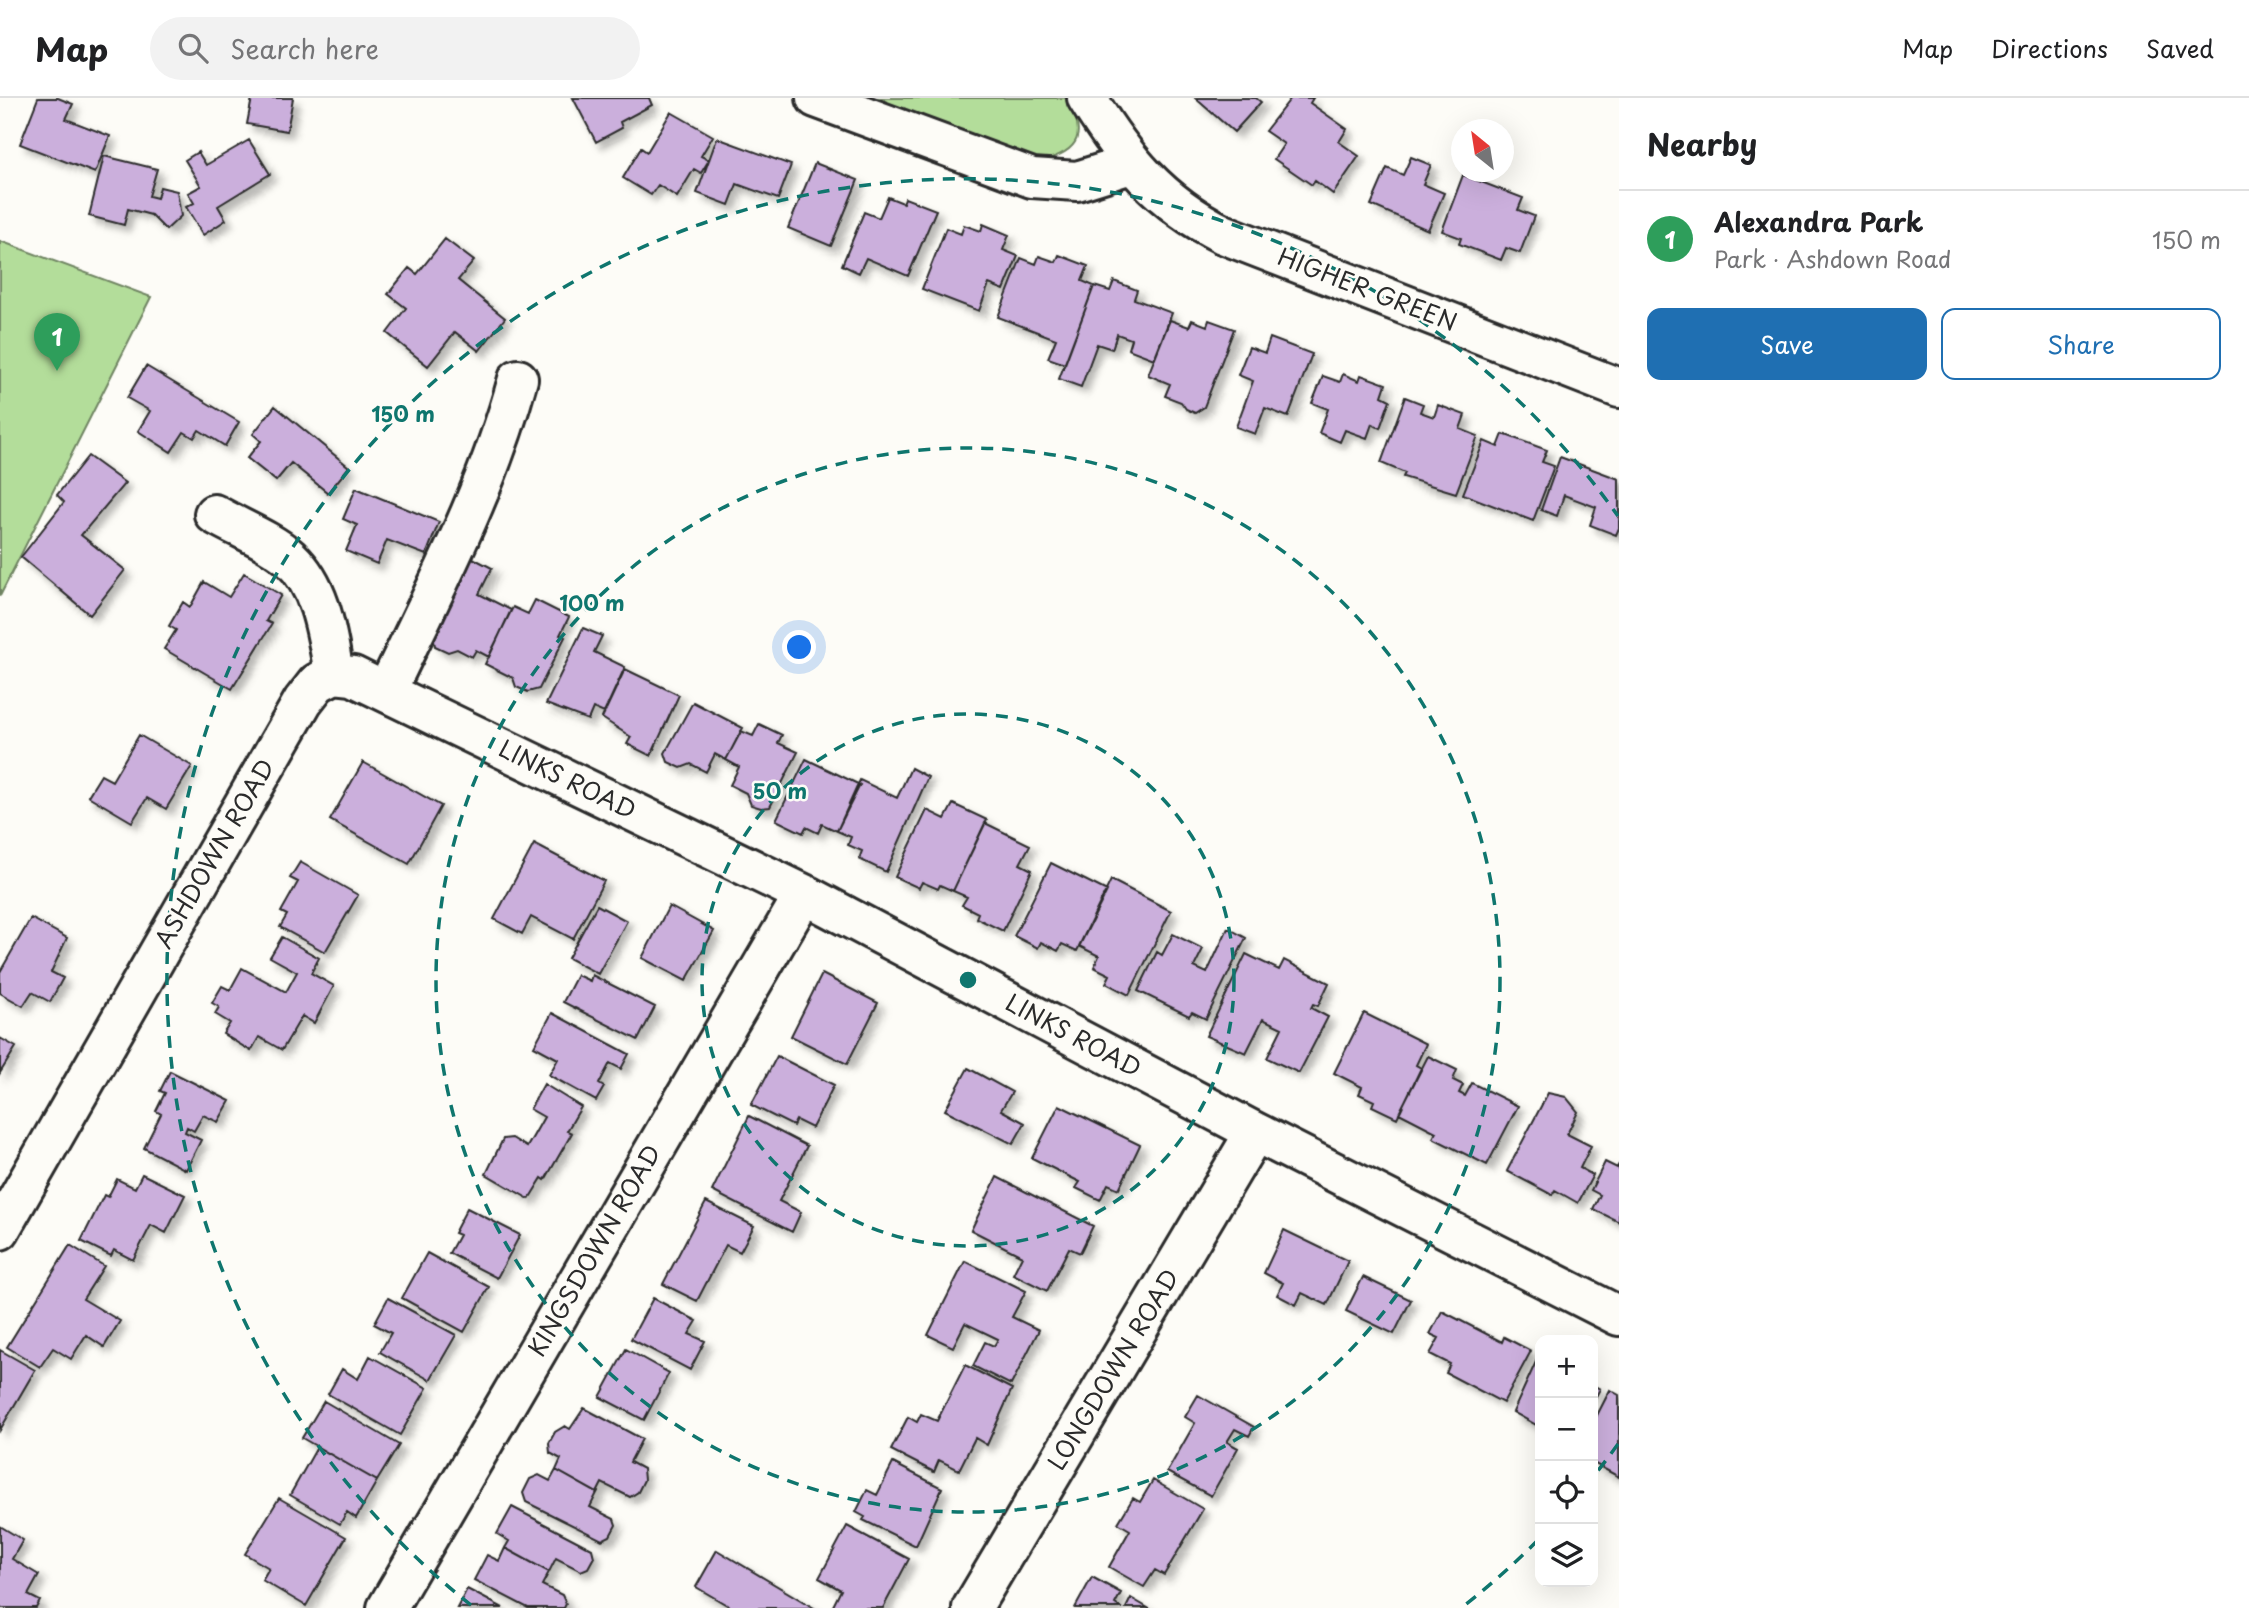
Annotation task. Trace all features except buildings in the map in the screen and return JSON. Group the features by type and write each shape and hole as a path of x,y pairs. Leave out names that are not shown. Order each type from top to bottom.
{"street":[{"path":"816,98 1032,178 1077,181 1131,164"},
{"name":"HIGHER GREEN","path":"1087,98 1131,164 1188,216 1223,234 1619,388"},
{"path":"386,692 467,523 501,440 518,379"},
{"path":"214,514 289,557 309,580 326,625 334,674"},
{"name":"LINKS ROAD","path":"334,674 354,676 804,894 1255,1132 1619,1316"},
{"name":"ASHDOWN ROAD","path":"0,1230 303,701 317,683 334,674"},
{"name":"KINGSDOWN ROAD","path":"387,1608 804,894"},
{"name":"LONGDOWN ROAD","path":"972,1608 1255,1132"}],"green space":[{"path":"859,98 1067,98 1077,121 1077,139 1065,152 1041,161"},
{"path":"0,241 151,297 0,596"}],"place":[{"name":"Alexandra Park","path":"57,371"}]}
